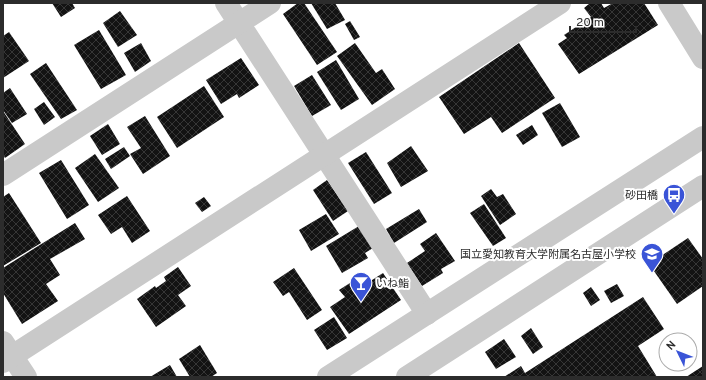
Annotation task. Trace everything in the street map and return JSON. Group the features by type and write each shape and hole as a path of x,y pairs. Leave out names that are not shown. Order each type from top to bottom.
{"street":[{"path":"226,3 240,22 323,155 427,314"},
{"path":"3,175 270,3"},
{"path":"26,377 6,353 323,155 560,3"},
{"path":"669,3 703,58"},
{"path":"328,377 703,137"},
{"path":"407,377 703,186"}],"building":[{"path":"52,3 72,3 75,8 61,17"},
{"path":"298,3 304,3 337,52 317,65 283,14"},
{"path":"311,3 335,3 345,20 327,29"},
{"path":"590,3 601,3 604,8 613,3 644,3 658,25 579,74 558,44 567,38 564,35 591,17 584,8"},
{"path":"120,11 137,35 118,47 103,23"},
{"path":"350,21 360,37 354,40 345,24"},
{"path":"99,30 126,75 101,89 74,45"},
{"path":"9,32 29,61 3,78 3,36"},
{"path":"141,43 151,61 135,72 124,53"},
{"path":"355,43 376,73 382,69 395,89 372,105 337,56"},
{"path":"519,43 555,98 502,133 491,117 464,134 439,97"},
{"path":"241,58 259,85 239,98 237,94 221,104 206,80"},
{"path":"336,60 359,99 341,110 317,72"},
{"path":"46,63 77,110 61,119 30,74"},
{"path":"312,75 331,105 312,116 294,86"},
{"path":"204,86 224,117 177,148 157,117"},
{"path":"10,88 27,114 12,123 3,110 3,93"},
{"path":"44,102 55,117 44,125 34,109"},
{"path":"560,103 580,137 562,147 542,113"},
{"path":"3,111 25,144 5,158 3,155"},
{"path":"145,116 170,156 143,174 130,154 141,148 127,127"},
{"path":"108,124 120,144 102,155 90,136"},
{"path":"532,125 538,135 523,145 516,135"},
{"path":"411,146 428,171 401,187 387,163"},
{"path":"124,147 130,156 111,169 105,159"},
{"path":"366,152 392,193 374,204 348,163"},
{"path":"95,154 119,188 98,202 75,168"},
{"path":"61,160 89,205 67,219 39,173"},
{"path":"327,180 348,211 333,221 313,190"},
{"path":"491,189 497,197 503,194 516,214 500,225 481,196"},
{"path":"9,193 41,243 3,266 3,197"},
{"path":"127,196 150,231 132,243 122,227 111,234 98,215"},
{"path":"204,197 211,206 202,212 195,203"},
{"path":"484,204 506,238 493,246 470,213"},
{"path":"419,209 427,222 394,243 386,229"},
{"path":"326,214 339,234 311,251 299,230"},
{"path":"75,223 85,239 50,259 60,275 46,284 58,301 22,324 3,293 3,268"},
{"path":"359,226 373,248 365,253 368,258 342,273 326,246"},
{"path":"436,233 455,261 441,269 443,273 422,286 407,263 425,251 420,244"},
{"path":"688,238 703,259 703,286 677,304 649,264"},
{"path":"178,267 191,286 178,295 186,306 156,327 137,299 155,286 156,288 166,281 164,277"},
{"path":"294,268 322,310 307,320 289,292 283,296 273,282"},
{"path":"383,273 401,300 349,334 330,307 345,297 339,290 353,281 358,289"},
{"path":"617,284 624,296 611,303 604,291"},
{"path":"591,287 600,300 591,306 583,293"},
{"path":"643,297 664,329 638,346 657,377 504,377 521,366 525,373"},
{"path":"334,317 347,338 327,350 314,330"},
{"path":"531,328 543,347 533,354 521,336"},
{"path":"504,339 516,357 496,369 485,352"},
{"path":"200,345 217,373 211,377 190,377 179,359"},
{"path":"170,365 177,377 150,377"},
{"path":"703,366 703,377 686,377 694,372 698,372 698,369"}],"place":[{"name":"砂田橋","path":"674,214"},
{"name":"国立愛知教育大学附属名古屋小学校","path":"652,274"},
{"name":"いね鮨","path":"361,302"}]}
